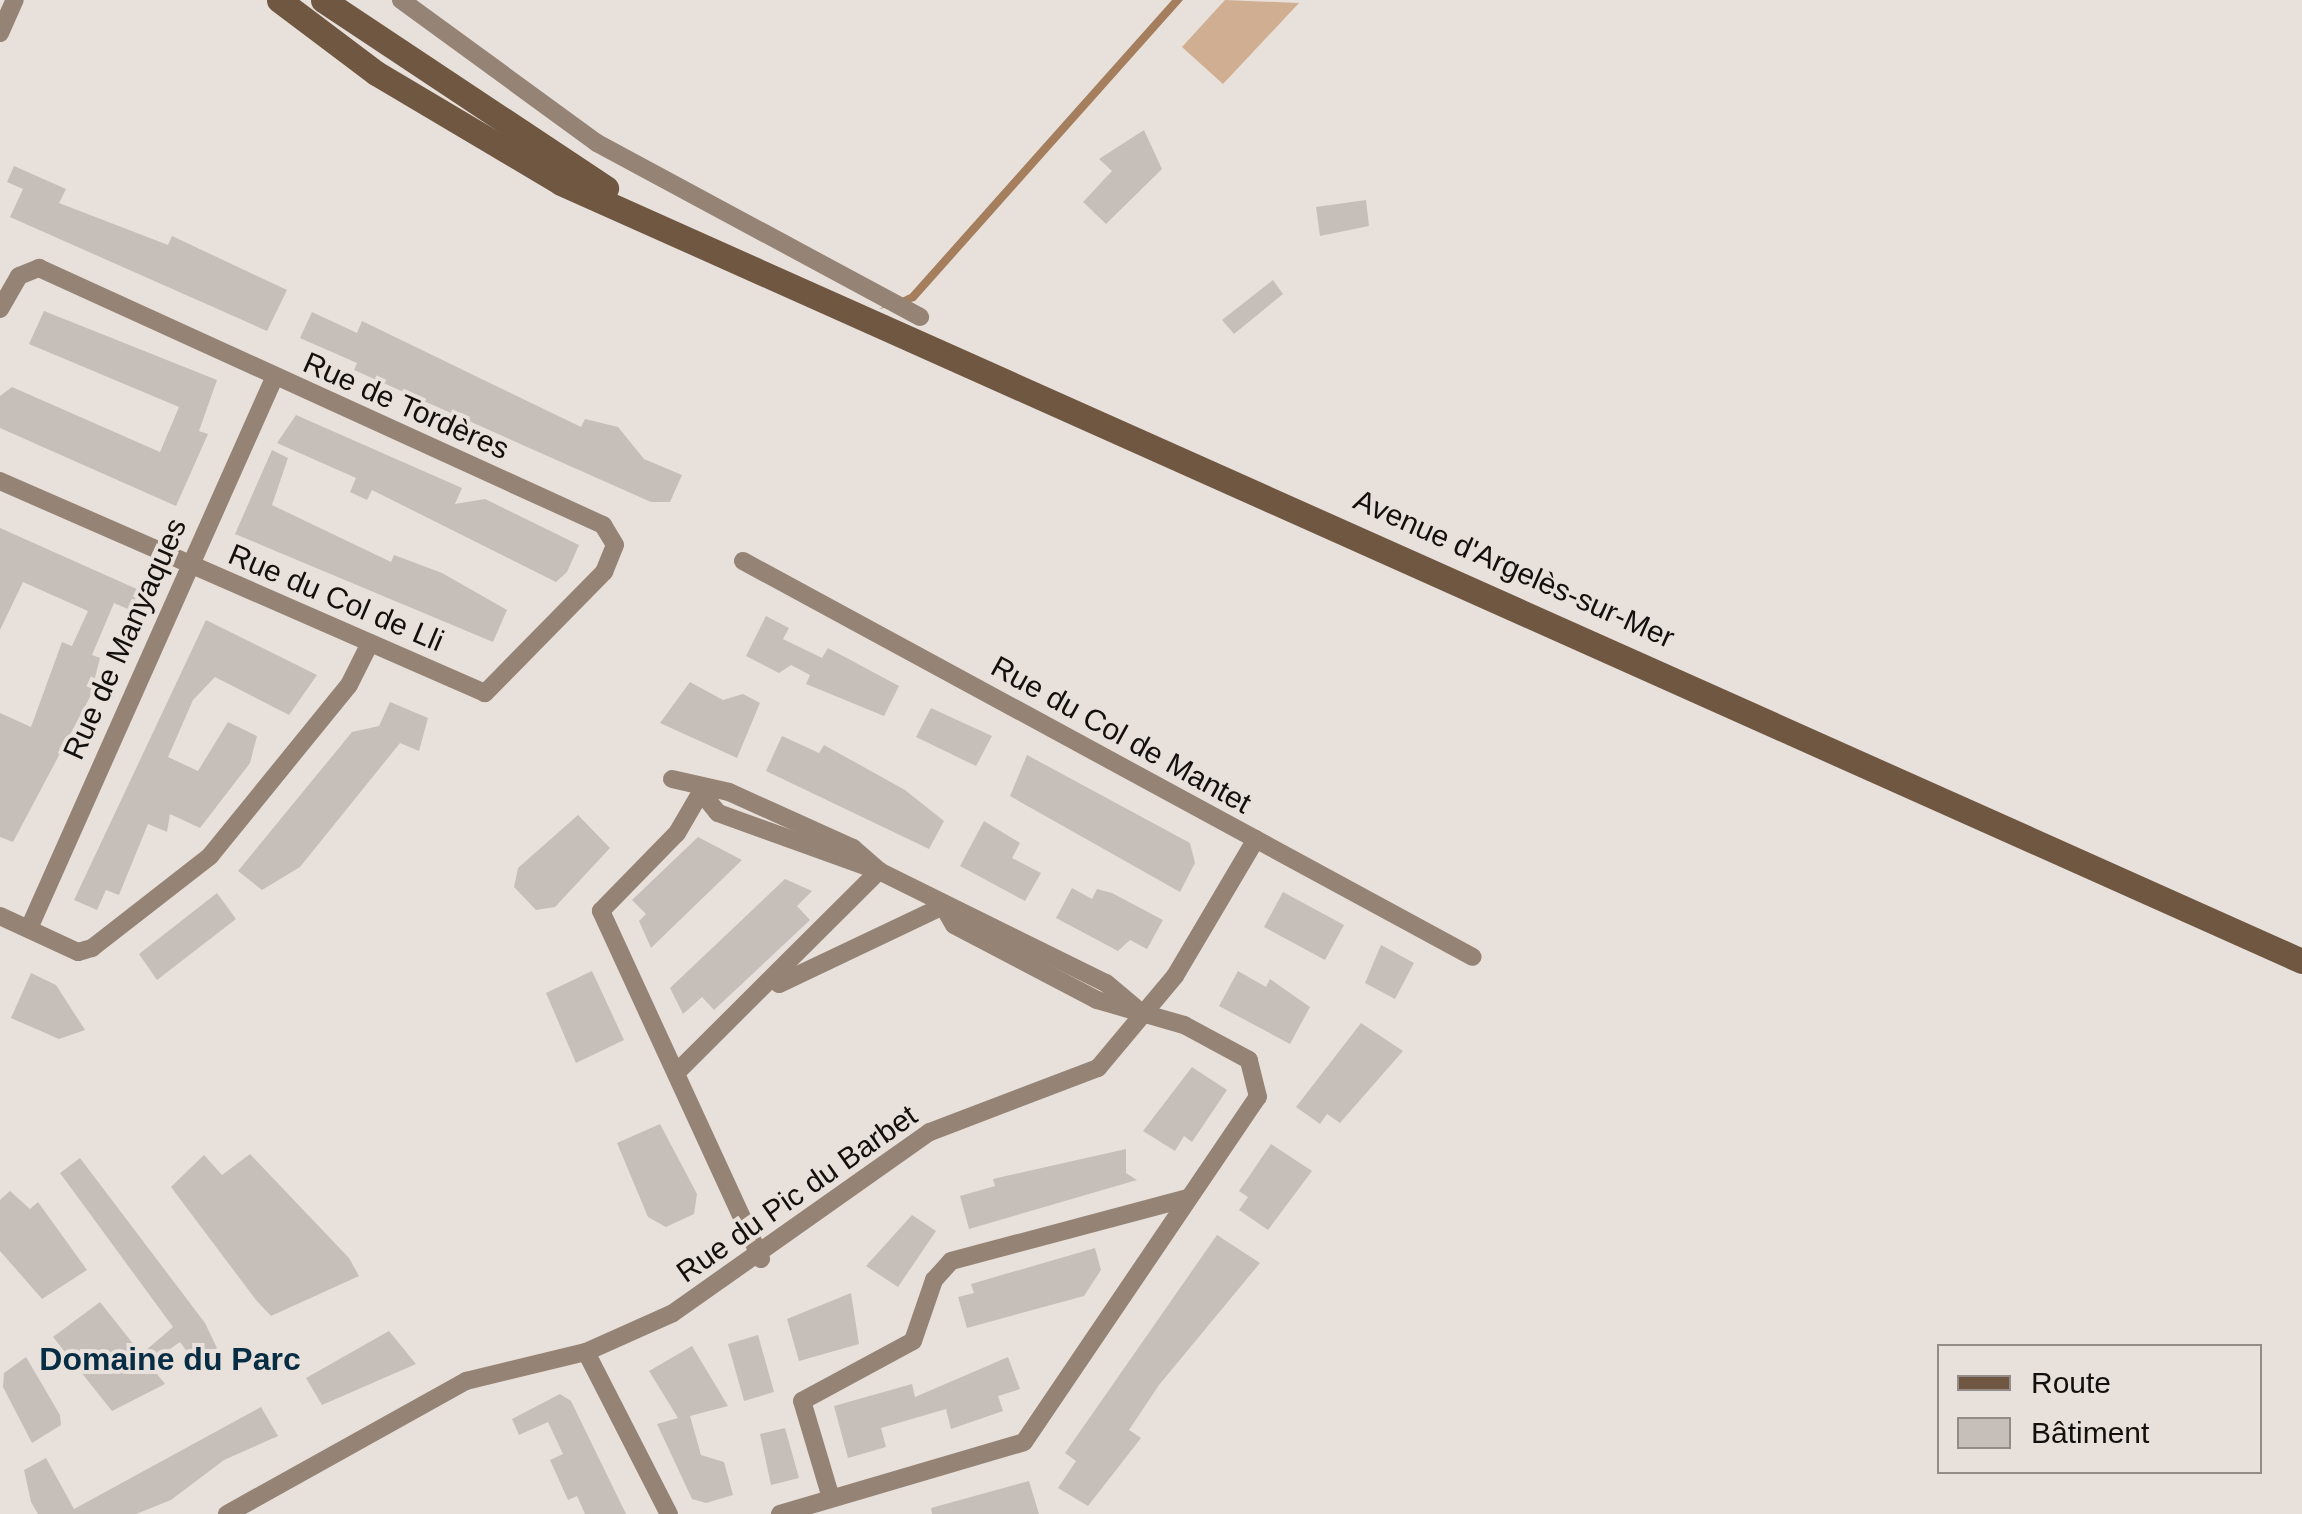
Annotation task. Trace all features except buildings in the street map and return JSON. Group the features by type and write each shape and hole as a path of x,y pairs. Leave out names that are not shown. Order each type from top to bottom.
{"main road":[{"name":"Avenue d'Argelès-sur-Mer","path":"280,0 478,137 697,242 2302,961"},
{"name":"Avenue d'Argelès-sur-Mer","path":"322,0 697,242"}],"street":[{"path":"0,33 14,0"},
{"path":"401,0 597,143 920,317"},
{"name":"Rue de Tordères","path":"0,309 20,276 39,268 603,525 615,545 604,572 485,693"},
{"name":"Rue de Manyaques","path":"30,926 187,564 275,376"},
{"name":"Rue du Col de Lli","path":"0,482 485,693"},
{"name":"Rue du Col de Mantet","path":"743,560 1473,956"},
{"path":"0,916 30,926 78,952 92,948 210,856 349,685 370,642"},
{"path":"672,779 701,792 747,800 853,848 879,871 943,906"},
{"path":"701,792 676,833 601,911 678,1071 761,1259"},
{"name":"Rue du Pic du Barbet","path":"227,1514 466,1381 586,1352 761,1259 930,1132 1098,1068 1142,1014 1256,839"},
{"path":"678,1071 770,988 879,871"},
{"path":"770,988 943,906 961,906 1106,983 1142,1014 1200,1034 1250,1060 1260,1076 1258,1097 1024,1442 780,1514"},
{"path":"831,1498 802,1401 912,1341 934,1280 951,1262 1188,1198"},
{"path":"586,1352 669,1514"}],"shaded area":[{"path":"1172,0 1183,0 915,301 879,309 910,294"},
{"path":"1225,0 1299,3 1223,84 1182,47"}],"district":[{"name":"Domaine du Parc","path":"170,1359"}]}
